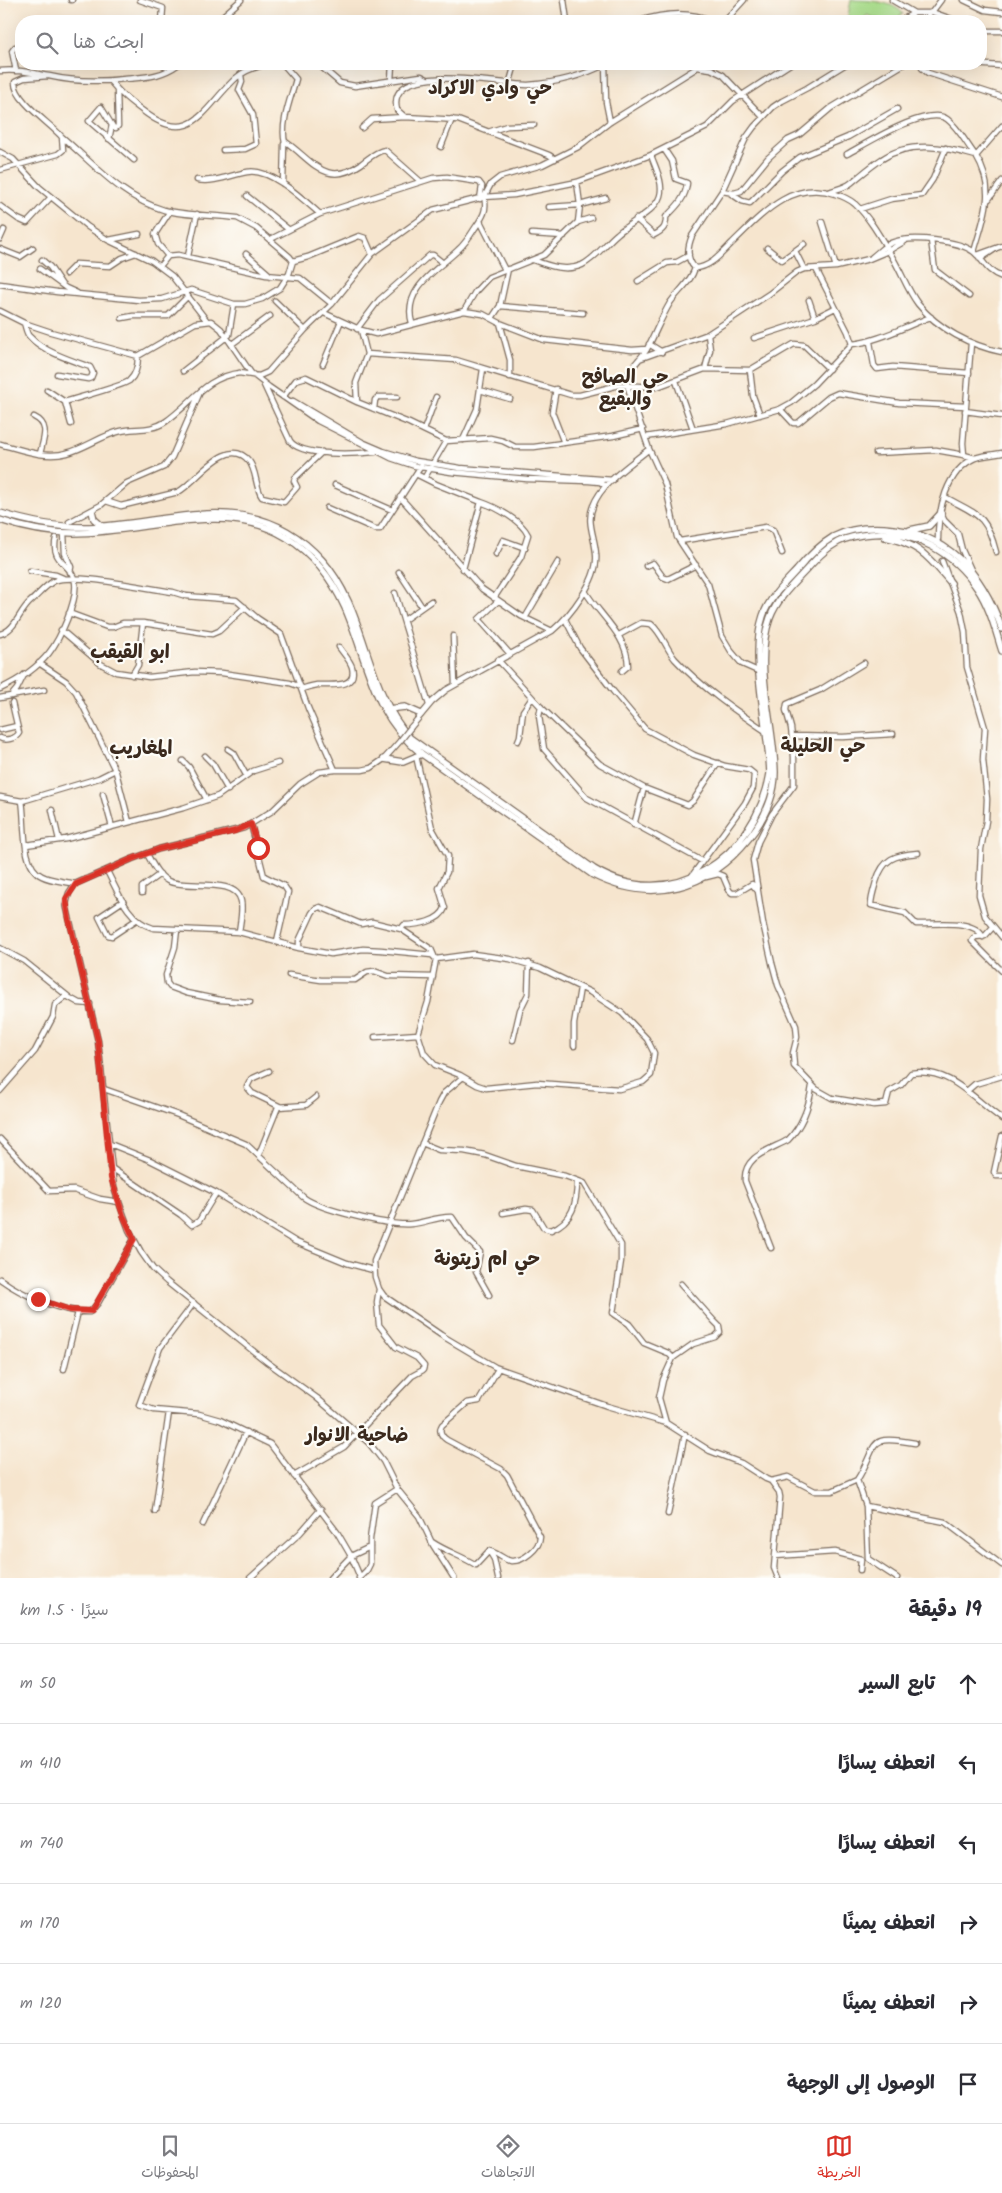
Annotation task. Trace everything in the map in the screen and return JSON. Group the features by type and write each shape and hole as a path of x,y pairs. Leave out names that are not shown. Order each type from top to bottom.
{"main road":[{"path":"92,511 94,519 102,526"},
{"path":"0,513 43,524 90,527 181,515 222,512 257,518 288,533 322,560 342,589 353,612 388,709 410,738 604,875 636,884 654,886 673,884 708,870 723,858 740,840 760,811 767,792 770,774 758,647 762,619 768,604 821,554 838,542 850,537 886,534 912,538 933,546 970,578 985,602 1002,651"},
{"path":"0,520 28,528 75,533 132,528 187,520 228,518 254,523 291,542 313,559 339,593 383,709 416,756 600,878 641,890 662,890 691,884 720,868 745,842 762,820 775,782 775,757 763,660 764,639 770,617 792,580 814,552 835,536 865,528 920,529 938,523 941,513"},
{"path":"90,527 94,519"},
{"path":"898,529 933,540 954,554 971,570 985,589 1002,629"},
{"path":"874,534 916,546 931,559 951,583"},
{"path":"388,709 409,707 421,714"},
{"path":"395,719 399,708"},
{"path":"410,745 416,756"},
{"path":"384,759 398,762 416,756"}],"street":[{"path":"140,0 163,8 162,15"},
{"path":"224,15 241,0"},
{"path":"564,0 567,15"},
{"path":"730,15 744,0"},
{"path":"892,0 914,12 938,15"},
{"path":"931,13 941,0"},
{"path":"964,0 985,10 1002,12"},
{"path":"909,15 914,12"},
{"path":"666,15 674,13 691,15"},
{"path":"987,31 1002,31"},
{"path":"15,47 12,51 15,66"},
{"path":"987,65 1002,66"},
{"path":"0,71 38,73 87,82 157,76 168,70"},
{"path":"110,81 124,97 152,118 164,124 177,127 194,123 241,75 253,70"},
{"path":"283,184 284,134 296,79 288,70"},
{"path":"325,70 344,85 355,86 421,76 427,79"},
{"path":"391,80 392,70"},
{"path":"509,85 513,70"},
{"path":"405,117 396,106 400,92 407,85 427,79 471,78 509,85 532,85 570,79 594,70"},
{"path":"606,70 606,102 610,122"},
{"path":"482,198 491,184 500,176 542,165 578,147 610,122 689,70"},
{"path":"712,70 718,72 743,95 763,117"},
{"path":"0,444 40,454 66,453 116,433 161,425 220,377 239,373 266,374 305,330 332,304 372,254 433,210 454,203 514,195 577,182 651,155 713,124 720,112 781,70"},
{"path":"760,672 742,664 726,643 708,584 680,542 673,524 664,484 649,449 627,385 629,372 648,346 672,300 692,277 695,268 688,256 688,244 722,191 746,138 763,117 782,100 807,88 836,70"},
{"path":"722,191 741,191 768,158 830,108 894,70"},
{"path":"924,70 928,73 1002,97"},
{"path":"223,150 245,149 256,144 253,115 239,90 242,82 241,75"},
{"path":"48,76 19,79 15,82 15,86 29,107 98,170 128,194 142,202 170,211 242,220 271,240 293,261"},
{"path":"112,126 116,128 119,124 117,89"},
{"path":"109,139 112,126 101,107 88,120 109,139 134,160"},
{"path":"729,192 742,201 750,203 782,171 800,157 848,137 896,109"},
{"path":"362,128 372,120 405,117 452,119 549,155 555,159"},
{"path":"847,154 916,120 936,117 949,121 976,156 986,177 988,200 977,256"},
{"path":"441,147 452,119"},
{"path":"488,132 507,126 534,125"},
{"path":"976,156 1002,126"},
{"path":"0,170 61,152 64,146 62,137"},
{"path":"285,142 318,168 334,174 348,172 377,153 385,150 420,182"},
{"path":"829,192 851,183 874,164 894,151 916,148 946,148 976,156"},
{"path":"860,209 891,198 922,195 933,178 946,148"},
{"path":"636,220 654,234 662,231 666,224 666,217 676,208 683,196 687,183 676,179 672,161 664,149"},
{"path":"0,152 9,155 51,197 88,227 108,240 160,266 175,279 207,320 217,325 242,359 264,382 318,421 376,452"},
{"path":"533,260 550,266 565,268 583,264 650,208 661,194 660,182 651,155"},
{"path":"197,180 216,180 254,171 267,175 283,184 320,214"},
{"path":"271,240 288,229 320,214 420,182 446,177 479,182 482,186 482,198 487,205 480,221 460,249 442,263 414,295 409,309 412,323"},
{"path":"988,200 1002,181"},
{"path":"577,182 580,205 578,222"},
{"path":"695,268 711,263 756,221 787,197 806,190 829,192 846,198 860,209 885,246 916,302 931,317 971,343 1002,352"},
{"path":"247,196 288,229"},
{"path":"0,206 27,223 51,197"},
{"path":"549,207 580,205 606,198"},
{"path":"168,256 158,244 156,234 170,211"},
{"path":"188,256 197,214"},
{"path":"464,310 475,292 489,277 544,255 578,222 591,218"},
{"path":"480,221 506,270 500,306 492,318"},
{"path":"822,222 836,267"},
{"path":"0,239 4,230"},
{"path":"108,240 139,234"},
{"path":"532,234 564,236"},
{"path":"293,261 308,258 359,236 364,238 372,254"},
{"path":"931,240 935,270 969,296"},
{"path":"869,260 885,246 896,241 948,241 977,256 987,268 1002,278"},
{"path":"638,360 708,334 769,294 792,275 804,269 836,267 869,260 905,241"},
{"path":"767,248 782,260 804,244"},
{"path":"977,256 1000,245"},
{"path":"0,249 20,257 33,248"},
{"path":"795,251 804,269"},
{"path":"66,274 75,265 112,265 122,258 136,253"},
{"path":"160,266 168,256 175,254 272,276 300,278 332,304"},
{"path":"246,254 272,276"},
{"path":"359,330 379,300 430,255 433,255 442,263"},
{"path":"638,281 667,263 677,262 688,256"},
{"path":"42,260 50,267 62,286"},
{"path":"0,284 145,300 186,294 193,290 234,304 249,303 266,297 280,288 287,278 293,261"},
{"path":"40,269 62,286 81,294"},
{"path":"816,269 850,336 852,344"},
{"path":"122,318 133,316 168,316 186,294"},
{"path":"809,300 814,318"},
{"path":"275,301 305,330"},
{"path":"183,371 206,351 227,337 231,328 234,304"},
{"path":"500,306 583,313"},
{"path":"754,338 814,318 835,308"},
{"path":"324,313 359,330 376,334 464,310 492,318 544,340 632,350 648,346 662,352"},
{"path":"0,311 24,323 138,356 190,325 207,320"},
{"path":"232,344 270,316"},
{"path":"646,437 727,424 780,409 792,403 829,369 852,344 870,342 931,317"},
{"path":"323,364 341,321"},
{"path":"24,323 31,338 70,360 90,367 93,373 89,379 57,374"},
{"path":"500,323 510,360 510,377"},
{"path":"357,402 356,383 367,354 359,330"},
{"path":"705,369 710,350 708,334"},
{"path":"870,342 874,365 878,369 893,367 968,373"},
{"path":"964,456 963,443 971,343"},
{"path":"367,354 446,358 571,395 580,395 619,385 657,388 705,369 750,370 794,344 804,345 829,369"},
{"path":"65,402 127,382 136,368 138,356"},
{"path":"463,440 476,413 483,369"},
{"path":"750,370 754,396 760,415"},
{"path":"284,396 296,380 310,378 357,402 446,441 494,438 518,448 564,443 643,430"},
{"path":"676,381 693,429"},
{"path":"264,382 291,443 306,450 322,452 376,452 431,466 527,480 600,482 606,486"},
{"path":"47,390 65,402 71,424"},
{"path":"480,390 510,399"},
{"path":"556,390 552,412 564,443"},
{"path":"69,522 92,511 127,483 161,469 168,463 201,391"},
{"path":"780,409 793,422 798,423 829,397 838,393 899,403 966,408 1002,416"},
{"path":"284,396 362,442 396,457"},
{"path":"374,409 375,400 378,397 397,398"},
{"path":"424,430 436,397"},
{"path":"34,416 42,421 45,427 40,454"},
{"path":"425,477 446,441"},
{"path":"454,1578 431,1541 420,1516 397,1489 377,1452 317,1398 267,1362 153,1269 134,1239 114,1188 110,1167 110,1144 98,1041 66,904 68,895 76,884 147,854 235,831 251,824 272,810 300,784 319,772 362,770 374,766 384,759 429,705 455,684 552,631 566,619 585,591 596,568 597,560 590,524 591,512 596,499 606,486 649,449"},
{"path":"876,453 936,450 975,458 1002,452"},
{"path":"106,501 121,506 178,492 219,458 237,453 250,464 262,498 284,502 297,487 294,481 295,478 322,452"},
{"path":"971,570 956,530 946,522 941,513 950,483 958,471 975,458"},
{"path":"327,508 378,530 382,527 422,464"},
{"path":"431,466 528,475 613,480"},
{"path":"416,474 497,508 526,530 528,538 525,548 514,569 496,600 479,619 510,654"},
{"path":"335,484 392,510"},
{"path":"400,497 482,589 525,618 552,631"},
{"path":"945,497 984,521 991,534 996,552"},
{"path":"463,569 482,502"},
{"path":"938,539 938,523 946,522"},
{"path":"680,542 766,527 773,530 782,553"},
{"path":"64,533 65,553 70,572"},
{"path":"65,544 75,533"},
{"path":"0,689 24,674 50,651 69,613 74,593 73,578 56,554 56,538"},
{"path":"496,554 504,540 525,548"},
{"path":"954,554 961,547"},
{"path":"942,560 964,624 967,667 985,728 983,760 987,799 986,821 979,865 979,895 986,916 1002,937"},
{"path":"525,618 558,562"},
{"path":"646,566 653,563 663,578 668,579 696,565"},
{"path":"30,571 63,578 173,592 186,596 231,598 239,602 282,635 301,688 335,770"},
{"path":"400,572 422,607"},
{"path":"0,634 9,631 24,608 48,586 63,578"},
{"path":"585,591 619,635 625,648 628,662 627,667 622,671"},
{"path":"395,593 429,705"},
{"path":"404,620 431,601"},
{"path":"69,613 107,627 123,623 143,624 212,634 244,607"},
{"path":"566,619 580,648 645,729 684,750 718,763 751,771 754,777 751,792 732,822 690,878"},
{"path":"619,635 641,623 651,624 658,631 672,655 683,667 725,702 767,732"},
{"path":"132,675 138,665 143,624"},
{"path":"61,630 101,664 116,672 149,677 195,672 222,673 290,683 301,688 317,685 339,686 348,682 351,677 352,668 340,647"},
{"path":"453,636 455,684"},
{"path":"498,660 541,708 600,764 644,788 688,806 694,801 718,763"},
{"path":"39,662 72,686 115,770 129,822"},
{"path":"864,663 820,690 787,704 786,710 792,736 794,782 778,804 755,848 753,860 763,923 774,974 782,997 796,1026 796,1042 793,1053 794,1066 823,1095 874,1105 886,1104 889,1092 901,1085 912,1073 948,1078 968,1090 1002,1119"},
{"path":"12,695 24,674"},
{"path":"0,698 44,690"},
{"path":"518,741 523,711 532,698"},
{"path":"0,738 4,740 17,736 19,733 12,703"},
{"path":"541,708 539,716 542,745 551,759 588,800 702,861"},
{"path":"0,730 18,726"},
{"path":"792,736 843,737 893,734"},
{"path":"228,750 234,753 246,775"},
{"path":"205,756 214,764 228,790"},
{"path":"401,929 404,925 418,924 439,916 445,908 439,888 447,872 448,856 432,828 416,756"},
{"path":"183,760 189,767 207,800"},
{"path":"26,845 59,840 112,827 207,800 228,790 246,775 260,768 278,763"},
{"path":"0,797 22,801 92,780 115,770"},
{"path":"634,825 644,788"},
{"path":"103,794 112,827"},
{"path":"770,800 778,804"},
{"path":"22,801 28,862 36,873 49,879 76,884"},
{"path":"52,810 59,840"},
{"path":"251,824 264,876 284,886 288,892 277,941"},
{"path":"918,853 905,854 883,864 871,905 905,913 916,924 942,924 973,928 983,937"},
{"path":"147,854 160,874 173,883 223,886 234,891 241,902 239,932"},
{"path":"107,871 123,901 136,920 153,928 239,932 299,948 331,954 363,949 435,957 476,954 529,964 599,997 622,1013 647,1040 655,1057 653,1070 648,1080 619,1089 537,1083 493,1088 480,1087 431,1062 424,1053 418,1034 433,977 435,957 431,949 401,929 372,922 361,924 318,907 312,913 300,940 299,948"},
{"path":"142,893 142,887 160,874"},
{"path":"706,877 718,874 723,876 732,893 754,884 759,894"},
{"path":"123,901 100,916 100,920 108,935 112,936 136,920"},
{"path":"993,927 983,937 975,937 972,940 1002,971"},
{"path":"177,930 175,947 166,975 170,987 186,993 220,1000 250,1002"},
{"path":"0,948 24,961 66,996 79,1003 90,1004"},
{"path":"513,1040 520,1010 528,994 529,964"},
{"path":"289,975 321,980 357,980 367,972 374,971 388,976 433,977"},
{"path":"574,1046 574,1024 580,988"},
{"path":"0,1091 35,1051 53,1017 55,1004 66,996"},
{"path":"375,1037 418,1034"},
{"path":"269,1071 251,1079 247,1084 247,1088 280,1106 306,1105 316,1097"},
{"path":"968,1090 975,1084 1002,1076"},
{"path":"463,1077 442,1096 388,1223 374,1261 373,1270 379,1290 387,1299 498,1369 607,1406 666,1423 710,1451 741,1463 771,1481 779,1492 780,1497 774,1568 778,1578"},
{"path":"771,1248 745,1181 745,1170 754,1158 792,1136 806,1113 812,1086"},
{"path":"104,1090 178,1114 246,1144 310,1202 388,1223 409,1225 452,1216 466,1238 480,1252 476,1272 489,1295"},
{"path":"258,1154 280,1106"},
{"path":"1002,1136 994,1172 996,1176 1002,1176"},
{"path":"0,1139 49,1191 74,1190 100,1199 119,1202"},
{"path":"110,1144 150,1160 216,1193 296,1242 347,1263 373,1270"},
{"path":"422,1144 439,1150 464,1151 485,1155 516,1166 560,1174 586,1186 604,1220 621,1245 613,1313 629,1324 643,1341 668,1353 673,1358"},
{"path":"110,1167 174,1210 192,1225 200,1221 216,1193"},
{"path":"503,1213 526,1209 533,1210 544,1228 551,1230 562,1224 570,1216 577,1193 577,1181"},
{"path":"0,1279 21,1293 78,1312 90,1312 94,1309 134,1239"},
{"path":"666,1423 659,1398 663,1380 673,1358 693,1344 714,1337 720,1332 719,1326 681,1284"},
{"path":"294,1476 334,1454 412,1376 424,1368 417,1358 396,1347 379,1325 377,1302 379,1290"},
{"path":"194,1303 160,1348 139,1402 140,1406 168,1412 199,1414 246,1432 272,1445 344,1542 360,1578 369,1567 375,1503 397,1489"},
{"path":"64,1369 78,1312"},
{"path":"489,1551 508,1560 519,1559 536,1549 540,1537 507,1475 501,1469 447,1440 441,1434 440,1428 467,1404 479,1401 498,1369"},
{"path":"155,1511 168,1412"},
{"path":"203,1524 246,1432"},
{"path":"668,1514 685,1434"},
{"path":"771,1481 788,1477 809,1489 824,1492 840,1488 857,1480 868,1462 873,1446 877,1442 893,1439 915,1443"},
{"path":"857,1480 866,1506 868,1559 897,1578"},
{"path":"866,1506 946,1522 1002,1565"},
{"path":"250,1578 300,1533 321,1509"},
{"path":"431,1541 449,1553 467,1558 476,1565 489,1551"},
{"path":"330,1578 350,1556 370,1547"},
{"path":"489,1551 494,1559 498,1578"},
{"path":"775,1556 816,1552 842,1553 861,1559 860,1570"}],"green space":[{"path":"851,0 887,4 903,14 901,15 848,15"}],"district":[{"name":"حي وادي الاكراد","path":"490,89"},
{"name":"حي الصافح والبقيع","path":"625,389"},
{"name":"ابو القيقب","path":"130,653"},
{"name":"حي الحليلة","path":"823,747"},
{"name":"المغاريب","path":"141,749"},
{"name":"حي ام زيتونة","path":"487,1260"},
{"name":"ضاحية الانوار","path":"357,1436"}],"route":[{"path":"38,1299 70,1310 92,1311 134,1239 123,1215 111,1178 110,1144 100,1052 87,987 69,919 66,902 69,893 76,884 132,859 159,849 235,831 251,824 258,848"}]}
